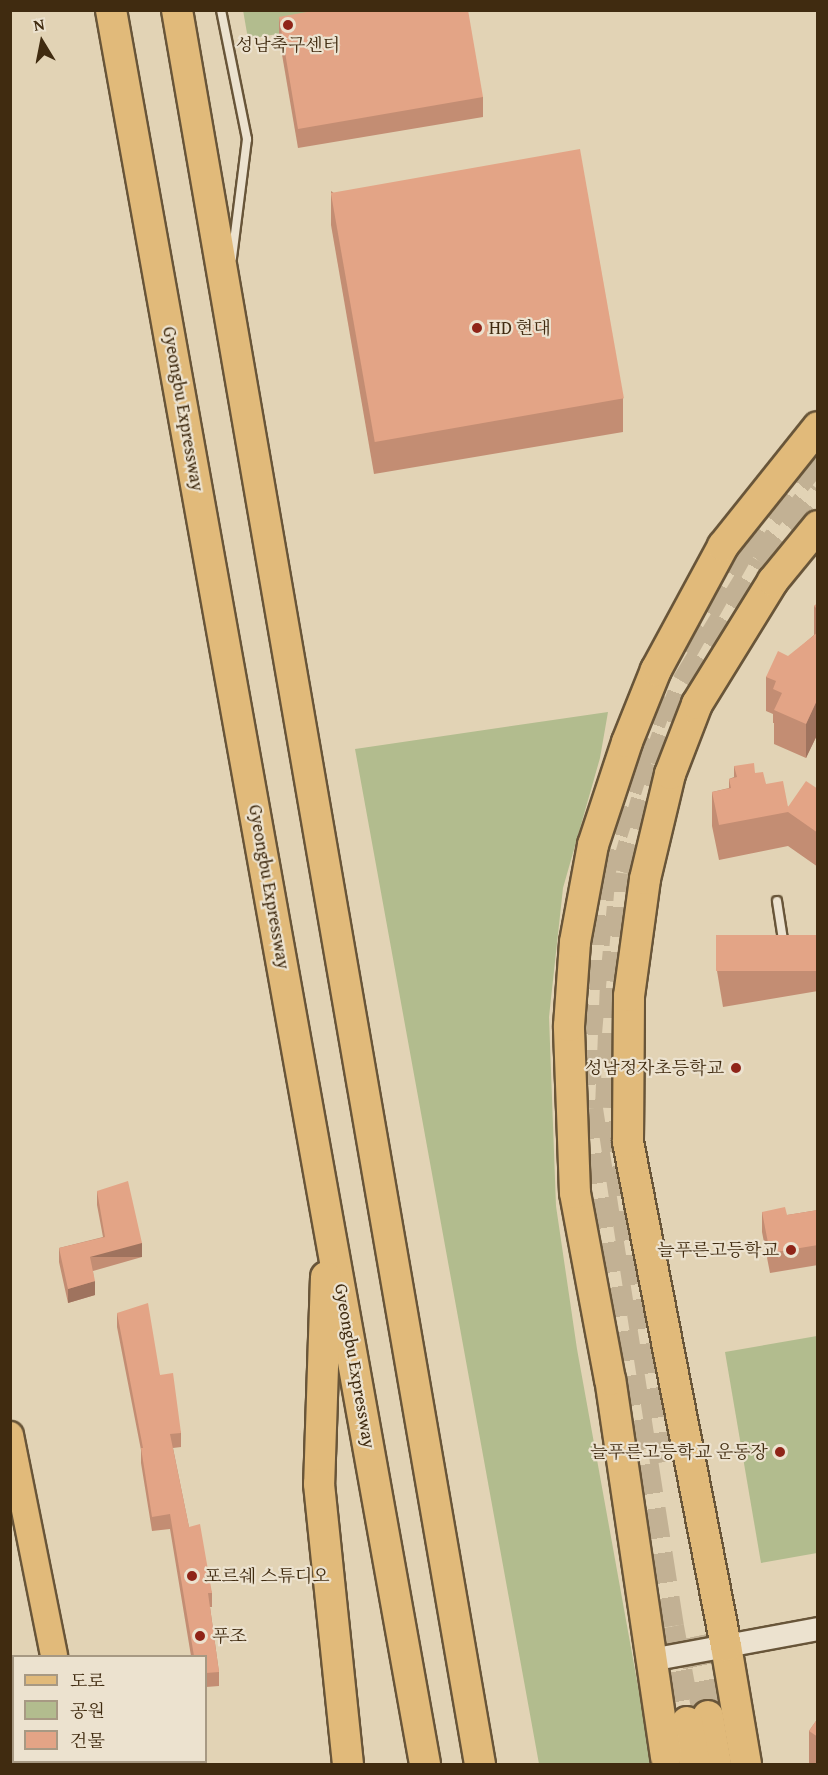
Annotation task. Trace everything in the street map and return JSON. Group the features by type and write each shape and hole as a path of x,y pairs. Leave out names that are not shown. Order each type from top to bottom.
{"highway":[{"name":"Gyeongbu Expressway","path":"111,10 425,1764"},
{"path":"177,10 480,1764"},
{"path":"667,1761 610,1380 575,1193 569,1026 575,942 593,845 627,742 656,670 723,546 818,427"},
{"path":"746,1764 726,1646 628,1142 629,996 647,869 670,774 697,704 773,581 818,526"},
{"path":"328,1218 320,1484 348,1764"},
{"path":"695,1764 698,1719 717,1764"}],"main road":[{"path":"10,1435 54,1655"}],"street":[{"path":"651,1660 818,1629"}],"lane":[{"path":"221,10 247,139 227,300"},
{"path":"777,901 784,946"},
{"path":"774,947 795,944"}],"green space":[{"name":"성남축구센터","path":"243,10 413,11 248,39"},
{"path":"608,712 600,758 563,888 549,1017 556,1206 577,1349 652,1764 539,1764 355,749"},
{"name":"늘푸른고등학교 운동장","path":"817,1336 817,1553 761,1563 725,1352"}],"building":[{"path":"318,10 468,10 483,97 298,129 279,17"},
{"name":"HD 현대","path":"580,149 624,398 375,442 331,193"},
{"path":"818,632 818,698 806,724 774,710 782,693 773,689 776,681 766,677 778,651 788,656"},
{"path":"754,763 755,773 763,772 766,784 783,781 788,807 806,781 818,789 818,833 788,812 719,825 712,792 731,788 729,779 737,777 734,766"},
{"path":"716,935 818,935 818,971 716,971"},
{"path":"128,1181 142,1243 90,1257 95,1281 68,1289 59,1248 105,1237 97,1191"},
{"path":"785,1207 787,1215 818,1210 818,1245 770,1253 762,1212"},
{"path":"148,1303 160,1375 173,1373 181,1433 170,1434 189,1527 200,1524 212,1593 208,1593 219,1672 207,1673 207,1655 194,1655 170,1514 152,1517 141,1448 143,1448 117,1313"},
{"path":"818,1718 818,1737 809,1731"}],"tunnel":[{"path":"683,650 739,551 818,455"},
{"path":"665,1462 610,1108 615,982 625,873 656,765 686,684 760,562 818,489"},
{"path":"661,695 636,762 601,870 585,1055 588,1109 669,1627 687,1722"},
{"path":"692,1637 708,1716"}],"place":[{"name":"성남축구센터","path":"288,25"},
{"name":"HD 현대","path":"477,328"},
{"name":"성남정자초등학교","path":"736,1068"},
{"name":"늘푸른고등학교","path":"791,1250"},
{"name":"늘푸른고등학교 운동장","path":"780,1452"},
{"name":"포르쉐 스튜디오","path":"192,1576"},
{"name":"푸조","path":"200,1636"}]}
